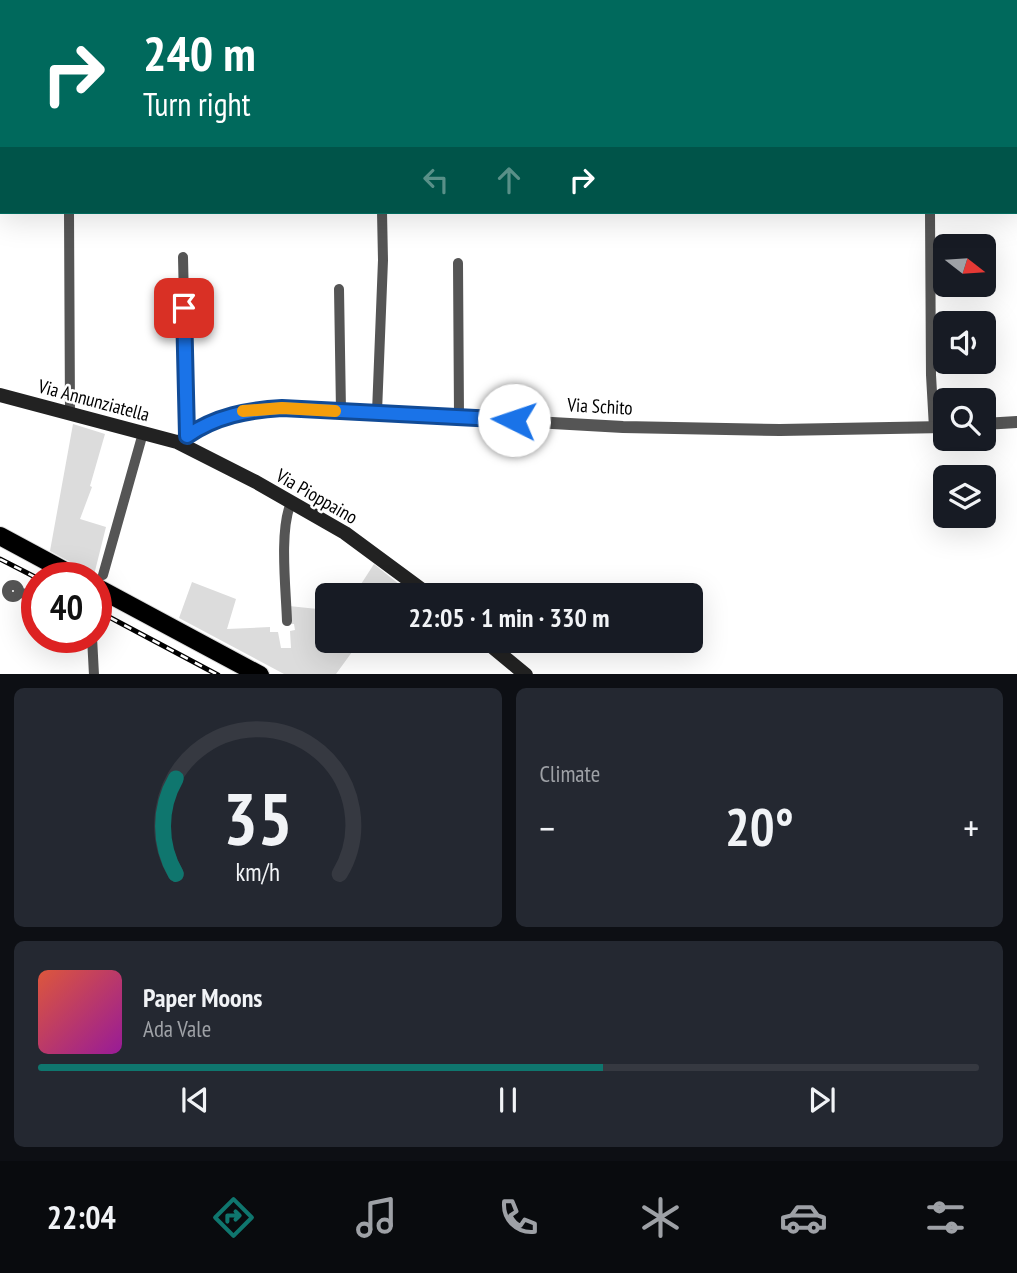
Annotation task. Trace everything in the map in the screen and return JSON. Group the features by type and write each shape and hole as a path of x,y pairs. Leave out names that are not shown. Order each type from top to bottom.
{"highway":[{"path":"0,536 48,562"},
{"path":"112,588 260,674"}],"main road":[{"name":"Via Annunziatella","path":"0,395 143,433 182,439"},
{"name":"Via Pioppaino","path":"182,439 345,533 413,583"},
{"path":"500,653 526,674"}],"street":[{"path":"69,214 69,412"},
{"path":"377,412 383,260 382,214"},
{"path":"930,214 933,388"},
{"path":"182,439 183,257"},
{"path":"458,263 459,416"},
{"path":"339,289 341,411"},
{"name":"Via Schito","path":"182,439 240,411 282,408 636,427 780,430 933,428"},
{"path":"996,423 1017,422"},
{"path":"106,562 143,433"},
{"path":"287,621 285,542 291,503"},
{"path":"4,587 15,585 21,593"},
{"path":"93,653 94,674"}],"shaded area":[{"path":"73,424 105,434 90,486 92,487 80,519 106,527 97,562 70,562 50,551"},
{"path":"374,564 398,583 362,583"},
{"path":"192,582 236,599 227,629 270,627 270,632 278,632 281,648 291,648 290,631 295,630 294,624 290,624 289,606 315,609 315,653 351,653 336,674 284,674 179,618"}],"railway":[{"path":"0,559 21,570"},
{"path":"112,619 216,674"}],"slow traffic":[{"path":"243,411 282,408 335,411"}],"route":[{"path":"184,308 187,436 240,411 256,409 282,408 514,420"}]}
